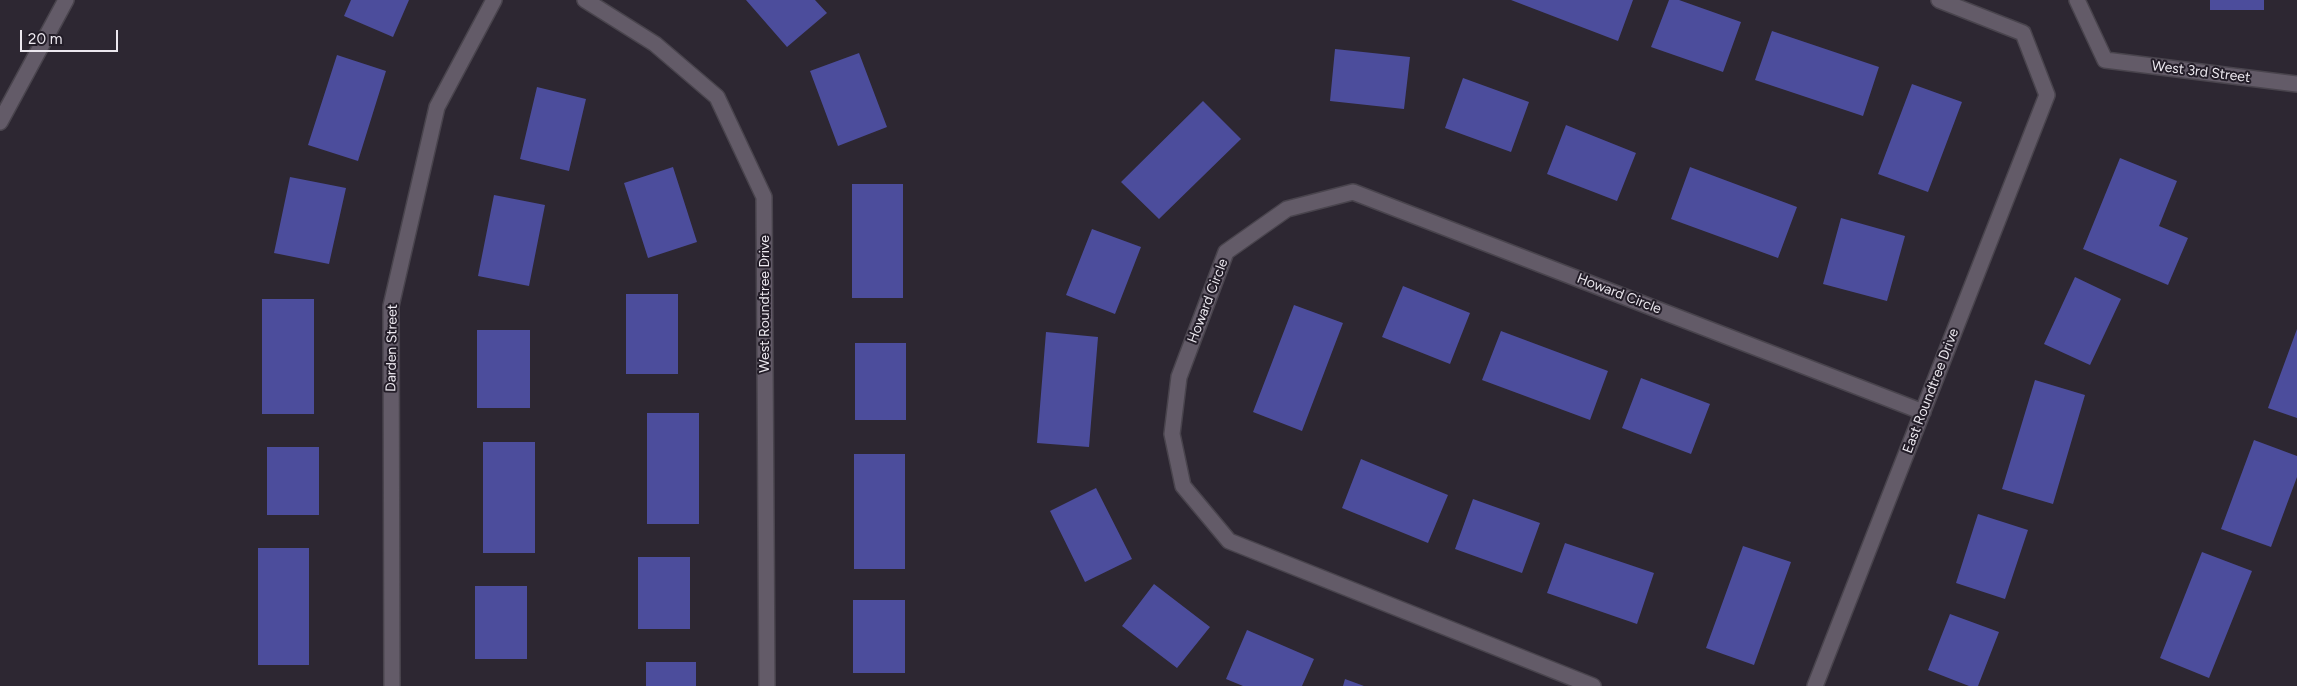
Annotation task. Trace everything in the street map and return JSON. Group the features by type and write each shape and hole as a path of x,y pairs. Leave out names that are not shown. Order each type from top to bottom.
{"street":[{"path":"0,122 66,0"},
{"name":"Darden Street","path":"392,686 391,306 436,106 494,0"},
{"name":"West Roundtree Drive","path":"585,0 656,44 717,97 764,197 767,686"},
{"name":"East Roundtree Drive","path":"1815,686 2047,95 2023,33 1939,0"},
{"name":"West 3rd Street","path":"2077,0 2105,60 2297,84"},
{"name":"Howard Circle","path":"1593,686 1229,541 1223,534 1183,486 1172,434 1178,377 1226,252 1287,209 1353,192 1923,412"}],"building":[{"path":"351,0 409,0 393,37 344,16"},
{"path":"746,0 815,0 827,13 787,47"},
{"path":"1511,0 1633,0 1618,41"},
{"path":"1669,0 1679,0 1741,22 1723,72 1651,47"},
{"path":"2210,0 2264,0 2264,10 2210,10"},
{"path":"1772,31 1879,67 1863,116 1755,80"},
{"path":"1335,49 1410,57 1404,109 1330,101"},
{"path":"859,53 887,127 838,146 810,71"},
{"path":"337,55 386,71 358,161 308,145"},
{"path":"1463,78 1529,102 1511,152 1445,128"},
{"path":"1912,84 1962,102 1928,192 1878,174"},
{"path":"537,87 586,99 569,171 520,159"},
{"path":"1203,101 1241,139 1159,219 1121,182"},
{"path":"1566,125 1636,153 1617,201 1547,174"},
{"path":"2120,158 2177,181 2159,226 2188,238 2168,285 2083,249"},
{"path":"673,167 697,242 648,258 624,183"},
{"path":"1690,167 1797,207 1778,258 1671,219"},
{"path":"290,177 346,188 329,264 274,253"},
{"path":"852,184 903,184 903,298 852,298"},
{"path":"494,195 545,205 529,286 478,276"},
{"path":"1841,218 1905,236 1887,301 1823,284"},
{"path":"1092,229 1141,247 1115,314 1066,295"},
{"path":"2075,277 2121,299 2090,365 2044,344"},
{"path":"1403,286 1470,313 1450,364 1382,337"},
{"path":"626,294 678,294 678,374 626,374"},
{"path":"262,299 314,299 314,414 262,414"},
{"path":"1294,305 1343,323 1302,431 1253,412"},
{"path":"2297,329 2297,418 2268,408"},
{"path":"477,330 530,330 530,408 477,408"},
{"path":"1501,331 1608,371 1590,420 1482,380"},
{"path":"1046,332 1098,337 1089,447 1037,443"},
{"path":"855,343 906,343 906,420 855,420"},
{"path":"1641,378 1710,404 1691,454 1622,428"},
{"path":"2035,380 2085,395 2053,504 2002,489"},
{"path":"647,413 699,413 699,524 647,524"},
{"path":"2254,440 2297,456 2297,477 2271,547 2221,529"},
{"path":"483,442 535,442 535,553 483,553"},
{"path":"267,447 319,447 319,515 267,515"},
{"path":"854,454 905,454 905,569 854,569"},
{"path":"1361,459 1448,495 1428,543 1342,508"},
{"path":"1096,488 1132,559 1085,582 1050,511"},
{"path":"1473,499 1540,523 1522,573 1455,549"},
{"path":"1978,514 2028,530 2005,599 1956,583"},
{"path":"1565,543 1654,573 1637,624 1547,593"},
{"path":"1743,546 1791,562 1754,665 1706,648"},
{"path":"258,548 309,548 309,665 258,665"},
{"path":"2202,552 2252,571 2209,678 2160,658"},
{"path":"638,557 690,557 690,629 638,629"},
{"path":"1154,584 1210,627 1177,668 1122,626"},
{"path":"475,586 527,586 527,659 475,659"},
{"path":"853,600 905,600 905,673 853,673"},
{"path":"1950,614 1999,632 1978,686 1969,686 1928,670"},
{"path":"1247,630 1314,659 1302,686 1243,686 1226,679"},
{"path":"646,662 696,662 696,686 646,686"},
{"path":"1345,679 1364,686 1343,686"}]}
